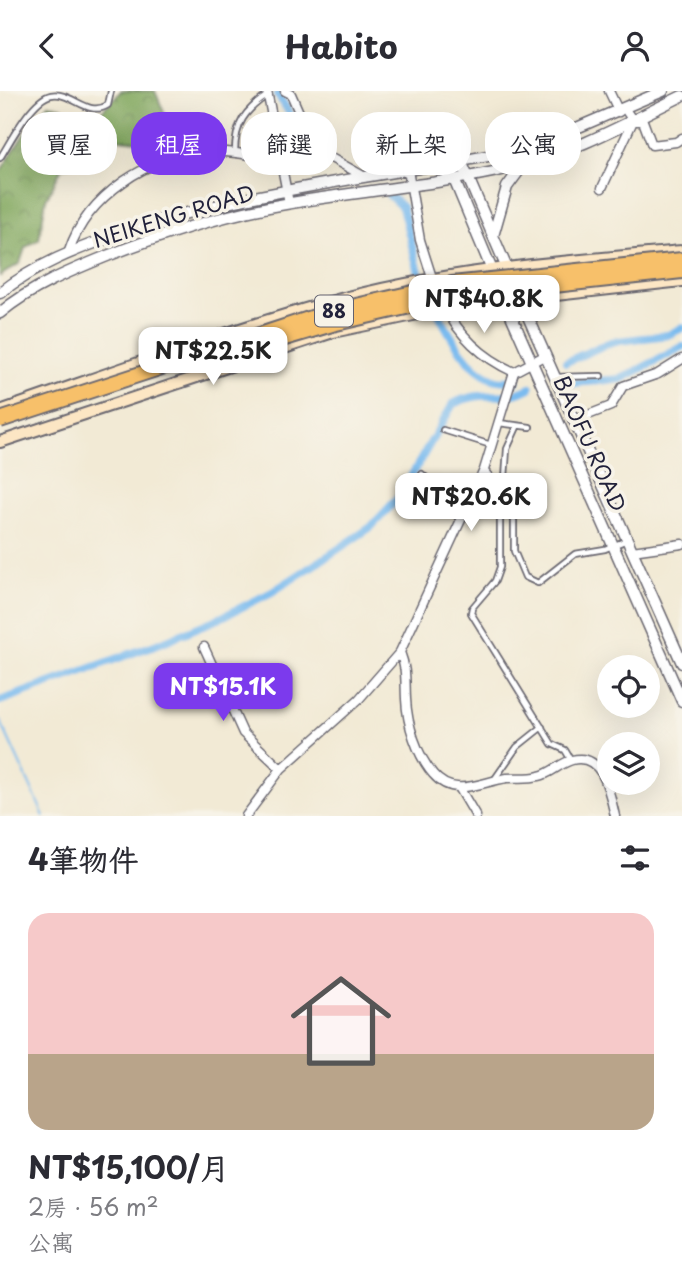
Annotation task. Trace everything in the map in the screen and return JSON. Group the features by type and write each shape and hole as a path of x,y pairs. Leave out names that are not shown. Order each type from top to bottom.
{"highway":[{"name":"88","path":"0,420 330,312 452,284 682,260"},
{"name":"88","path":"0,430 139,382 332,324 454,296 682,271"}],"main road":[{"path":"0,411 328,302 429,280 506,267 682,251"},
{"path":"0,442 333,332 444,308 504,299 682,281"}],"street":[{"path":"285,91 291,94 314,149 365,177"},
{"path":"609,91 633,121 643,121 652,145 676,142 682,138"},
{"name":"NEIKENG ROAD","path":"471,159 546,141 663,91"},
{"name":"NEIKENG ROAD","path":"267,93 271,112"},
{"name":"NEIKENG ROAD","path":"581,143 682,96"},
{"path":"602,188 633,121"},
{"path":"69,251 80,225 96,207 134,174 167,160 205,151 241,154"},
{"name":"NEIKENG ROAD","path":"0,313 17,299 75,269 140,243 229,216 289,203 485,172"},
{"name":"NEIKENG ROAD","path":"284,175 289,203"},
{"name":"NEIKENG ROAD","path":"0,293 69,251 225,201 377,175"},
{"path":"409,175 429,280 464,338 513,374"},
{"name":"BAOFU ROAD","path":"452,175 531,361 682,701"},
{"path":"493,236 507,187 516,175"},
{"name":"BAOFU ROAD","path":"467,176 544,356 682,663"},
{"path":"246,816 281,769 359,699 400,652 484,470 513,374 531,361 544,356"},
{"path":"573,421 611,406 623,386 658,374 682,359"},
{"path":"632,551 682,544"},
{"path":"204,647 243,733 281,769"},
{"path":"400,652 408,679 406,697 409,719 423,760 442,783 460,789 492,781 539,776 570,760 592,762 602,772 615,816"},
{"path":"460,789 476,816"}],"lane":[{"path":"0,158 22,123 45,98 56,95 92,109 101,109 108,105 111,91"},
{"path":"235,153 235,138 242,117 267,93"},
{"path":"554,377 601,376"},
{"path":"498,423 530,427"},
{"path":"517,427 507,449 505,478 514,521 514,551 522,573 538,583 575,554 613,546 627,540"},
{"path":"443,430 491,446"},
{"path":"484,470 497,485 500,496 500,567 495,581 472,608 471,613 552,744 565,750 570,760"},
{"path":"422,474 446,496 460,522"},
{"path":"492,781 517,747 542,727"}],"green space":[{"path":"121,91 155,91 164,112 131,112 131,140 117,139 117,112 101,112"},
{"path":"49,104 78,112 42,112"},
{"path":"21,139 21,175 58,175 46,199 39,239 25,248 20,263 0,276 0,172"}],"waterway":[{"path":"277,95 289,112"},
{"path":"389,195 402,207 422,284"},
{"path":"435,307 466,358 484,374 496,380 516,381"},
{"path":"566,362 611,342 668,335 682,328"},
{"path":"573,383 621,379 682,347"},
{"path":"0,701 160,643 220,618 272,592 371,527 399,497 453,404 474,397 511,395 530,388"},
{"path":"0,720 44,816"}]}
